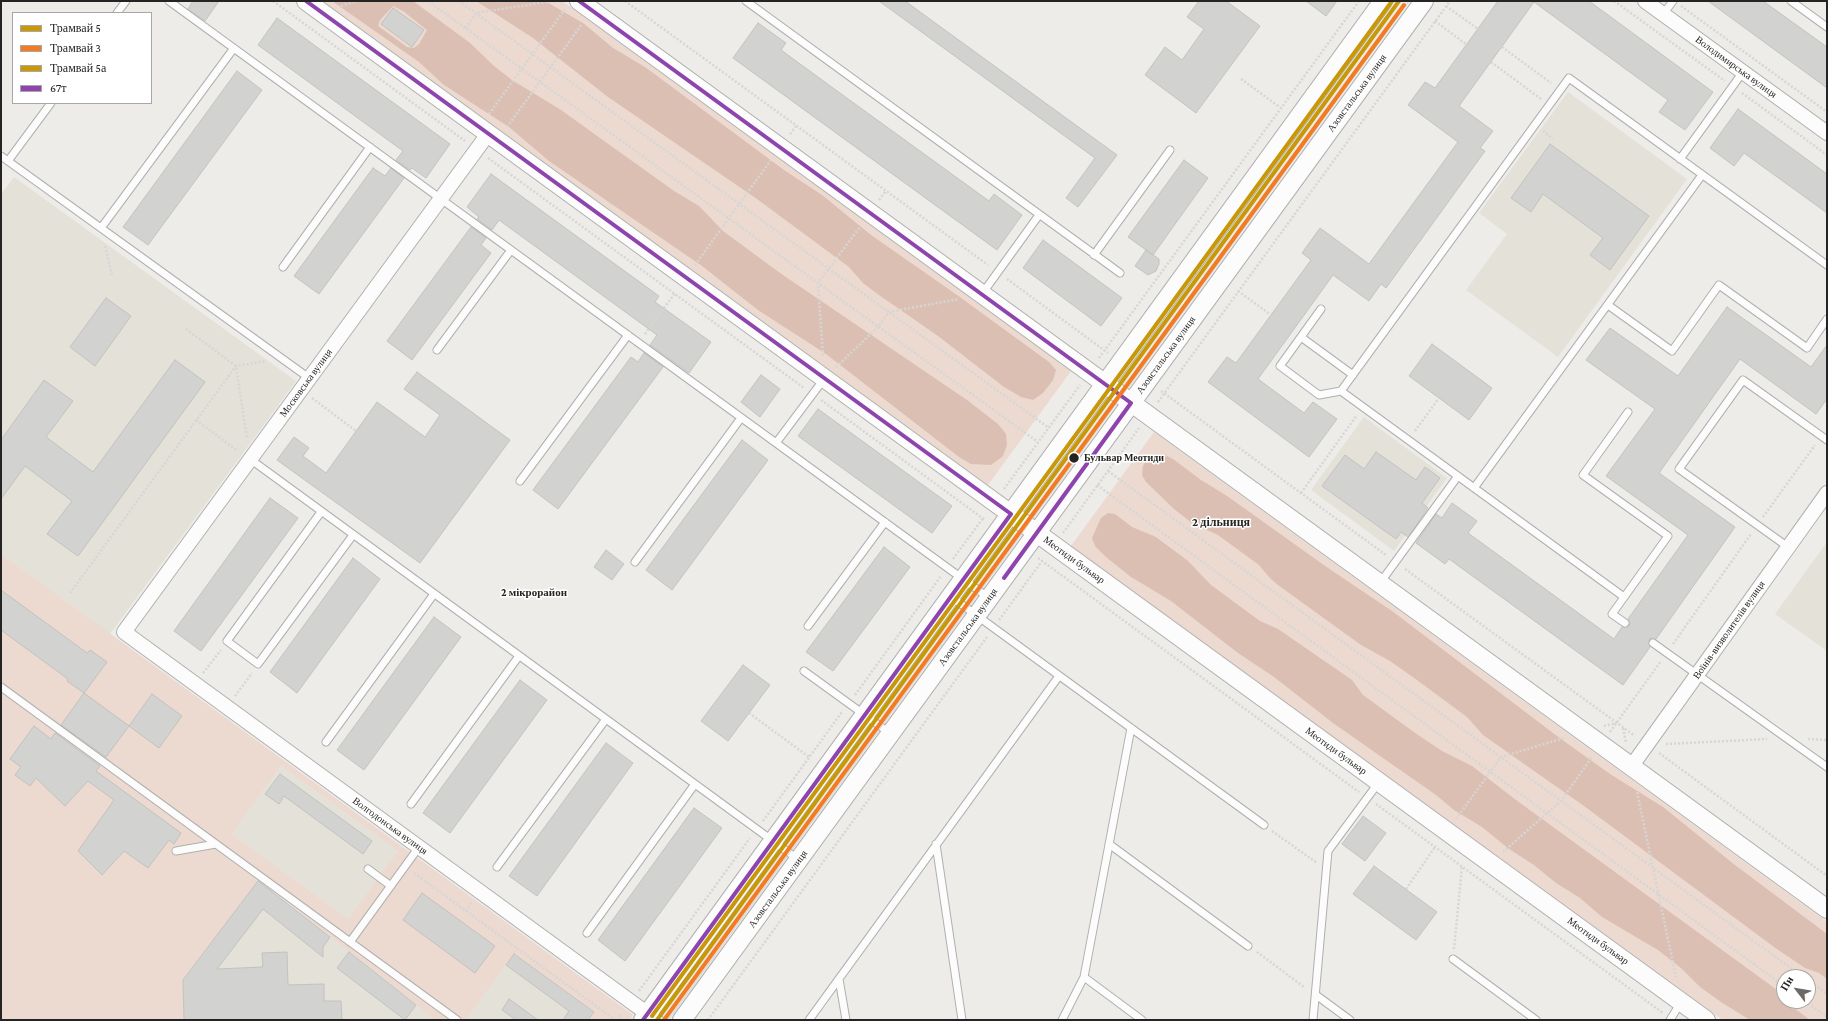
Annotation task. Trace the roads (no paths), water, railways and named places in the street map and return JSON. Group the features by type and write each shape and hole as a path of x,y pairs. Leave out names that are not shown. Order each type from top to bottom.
{"street":[{"name":"Меотиди бульвар","path":"306,1 1706,1020"},
{"path":"648,1018 864,714 1383,1"},
{"name":"Азовстальська вулиця","path":"682,1020 1424,1"},
{"name":"Володимирська вулиця","path":"1645,1 1827,133"},
{"path":"581,5 870,213 1827,909"},
{"name":"Московська вулиця","path":"124,632 488,134"},
{"name":"Воїнів-визволителів вулиця","path":"1631,767 1827,493"},
{"name":"Волгодонська вулиця","path":"124,632 648,1018"}],"lane":[{"path":"118,12 126,1"},
{"path":"169,1 989,598"},
{"path":"746,1 1120,273"},
{"path":"1663,14 1674,1"},
{"path":"1791,1 1827,27"},
{"path":"101,228 234,48"},
{"path":"1680,159 1743,72"},
{"path":"1321,309 1280,366 1319,395 1341,391 1569,78 1827,266"},
{"path":"8,161 50,104"},
{"path":"283,267 370,147"},
{"path":"1094,255 1170,150"},
{"path":"1,156 309,378"},
{"path":"1474,488 1702,175"},
{"path":"981,294 1039,215"},
{"path":"437,350 511,250"},
{"path":"1608,305 1672,351 1719,285 1806,348 1827,319"},
{"path":"520,481 628,335"},
{"path":"1301,337 1353,375"},
{"path":"776,443 824,378"},
{"path":"1788,547 1679,470 1743,380 1824,438"},
{"path":"1341,391 1624,597"},
{"path":"1625,623 1612,614 1668,536 1583,475 1628,412"},
{"path":"635,562 742,418"},
{"path":"250,459 799,860"},
{"path":"1380,584 1458,476"},
{"path":"321,512 227,641 258,664 353,534"},
{"path":"808,626 885,522"},
{"path":"326,742 434,594"},
{"path":"950,596 1264,825"},
{"path":"1653,643 1827,767"},
{"path":"411,804 519,656"},
{"path":"804,670 891,734"},
{"path":"809,1020 1059,676"},
{"path":"1,687 457,1020"},
{"path":"497,867 606,719"},
{"path":"1062,1020 1084,977 1131,728"},
{"path":"1314,1020 1328,851 1379,782"},
{"path":"587,933 695,784"},
{"path":"176,851 216,844"},
{"path":"936,844 962,1020"},
{"path":"1109,844 1248,946"},
{"path":"350,942 419,848"},
{"path":"368,869 391,886"},
{"path":"1453,959 1536,1020"},
{"path":"1084,977 1142,1020"},
{"path":"839,979 846,1020"},
{"path":"1316,995 1350,1020"},
{"path":"1671,1019 1681,1002"}],"tram line":[{"name":"5а","path":"652,1016 1392,1"},
{"name":"5","path":"657,1020 1399,1"},
{"path":"668,1020 1409,1"},
{"name":"3","path":"664,1020 1404,5"}],"place":[{"name":"Бульвар Меотиди","path":"1074,458"}],"district":[{"name":"2 дільниця","path":"1221,522"},
{"name":"2 мікрорайон","path":"534,593"}]}
